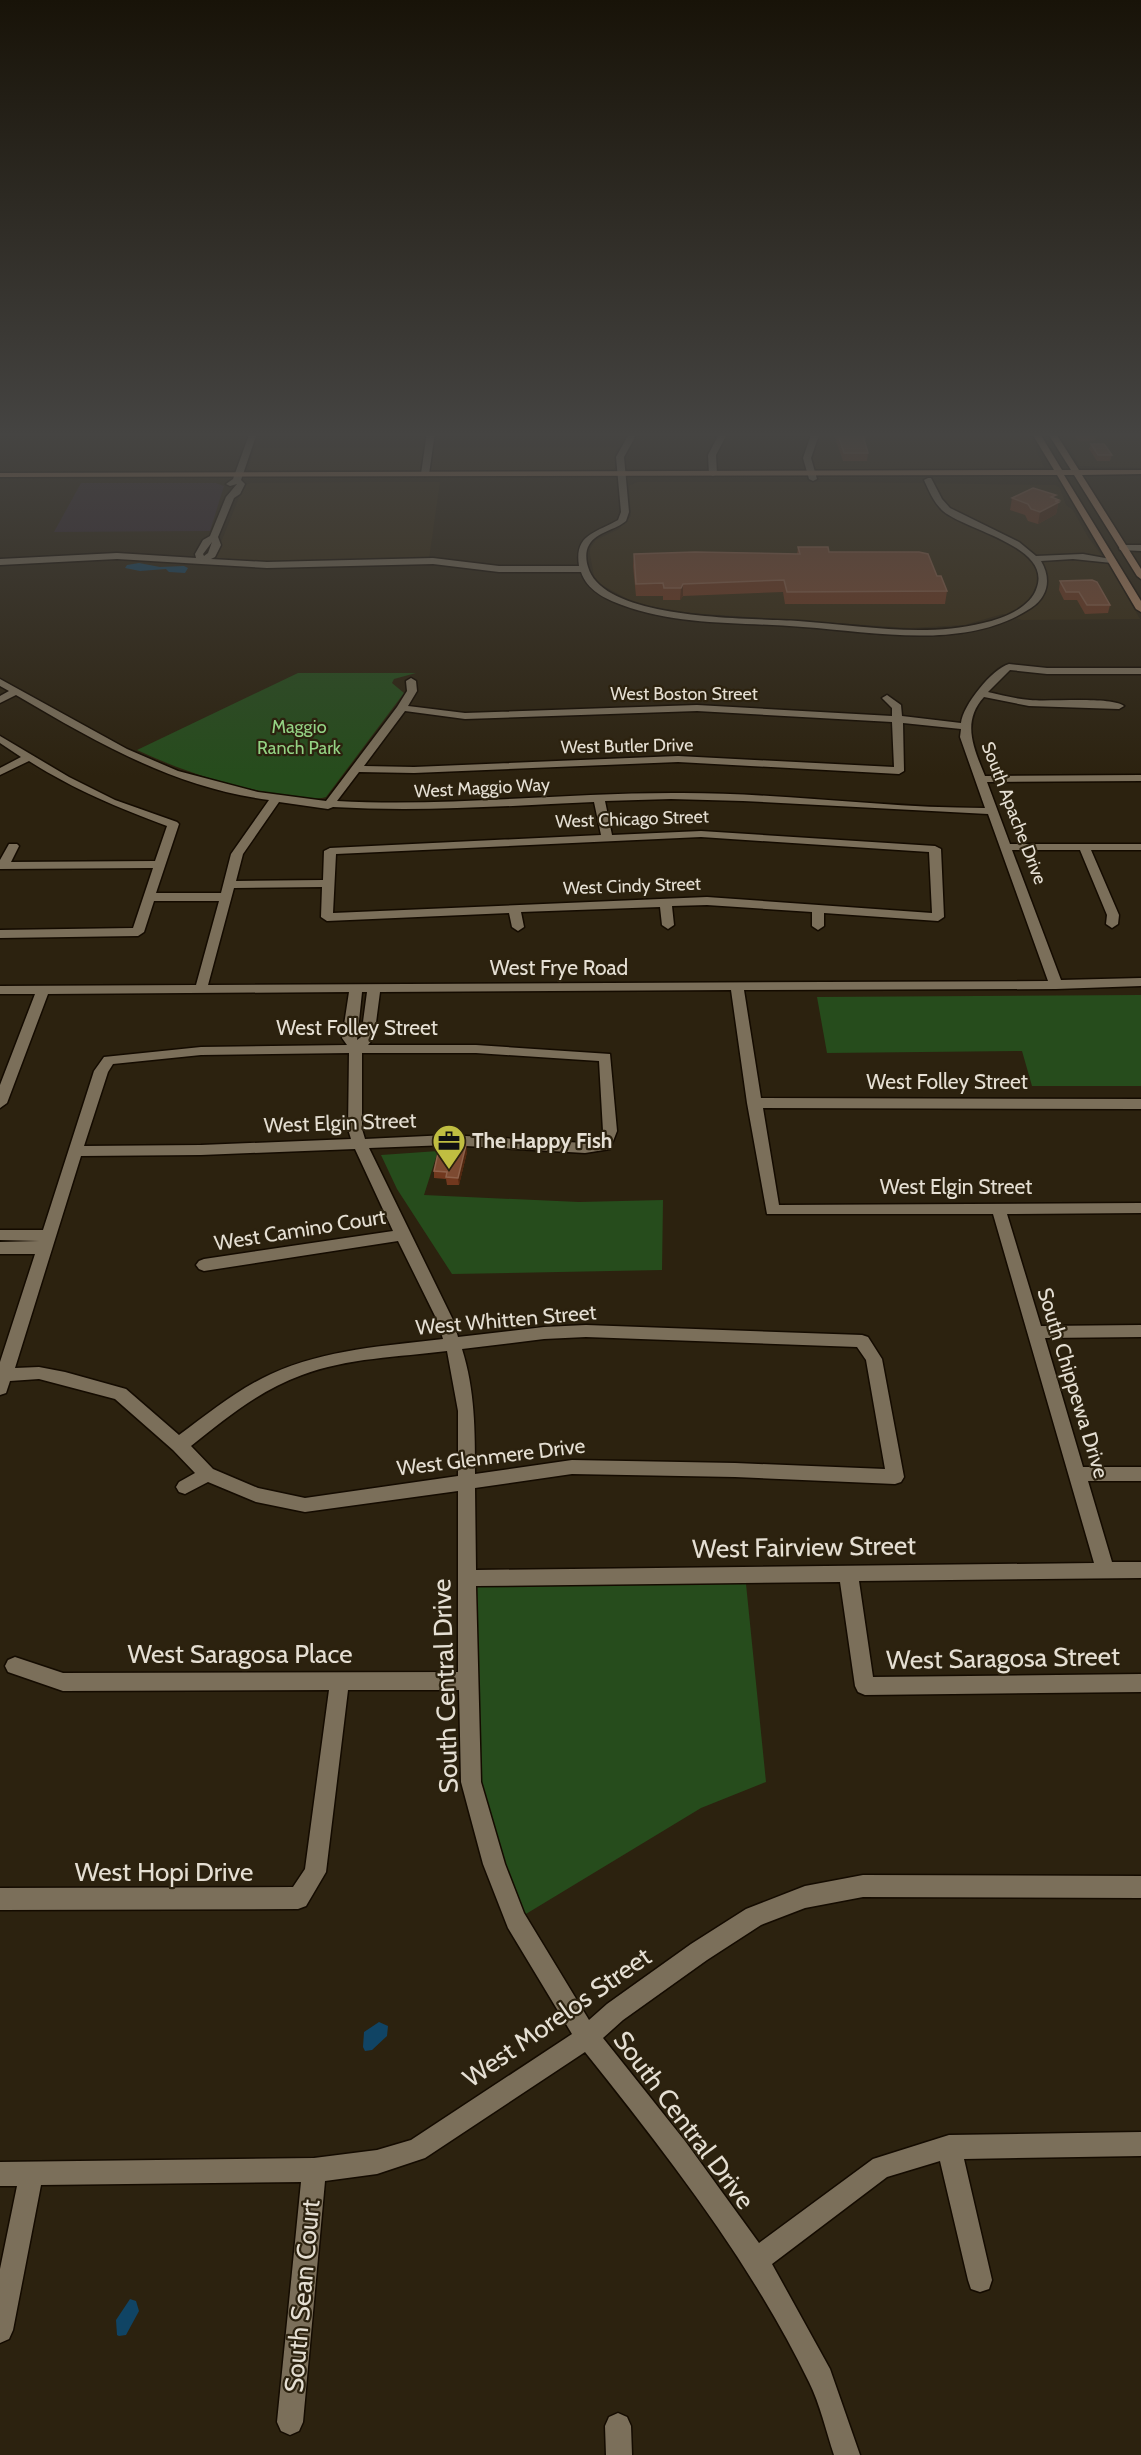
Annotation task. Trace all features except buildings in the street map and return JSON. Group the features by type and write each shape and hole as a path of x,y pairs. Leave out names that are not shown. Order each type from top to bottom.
{"main road":[{"path":"1104,547 1141,609"},
{"path":"1123,548 1141,576"},
{"path":"1112,560 1123,563 1132,577 1141,583"}],"street":[{"path":"201,561 212,555 216,547"},
{"path":"584,547 582,550 586,577 610,597 637,608 662,613 937,631 987,625 1024,610 1036,599 1042,587 1042,571 1035,560 1018,547"},
{"path":"1123,548 1141,548"},
{"path":"0,562 117,556 276,565 432,561 498,569 584,569"},
{"path":"1035,560 1047,562 1112,560"},
{"name":"South Apache Drive","path":"1056,985 965,737 965,726 974,702 1003,670 1009,667 1047,671 1141,671"},
{"name":"West Maggio Way","path":"0,681 141,760 178,775 275,800 328,806 406,808 709,796 992,811"},
{"path":"328,806 402,708 412,691 411,681"},
{"path":"0,700 17,692"},
{"path":"982,694 1029,704 1119,706"},
{"path":"887,698 897,707 898,719"},
{"name":"West Boston Street","path":"402,708 465,716 697,708 898,719 965,726"},
{"name":"West Butler Drive","path":"356,769 414,770 678,759 900,771 898,719"},
{"path":"0,739 65,779 111,802 173,824 138,932 0,934"},
{"path":"0,772 29,757"},
{"path":"980,779 1141,778"},
{"path":"599,799 607,837"},
{"path":"201,989 237,854 275,800"},
{"name":"West Chicago Street","path":"327,884 330,850 701,834 935,849 938,917"},
{"path":"13,846 2,866 160,864"},
{"path":"1006,847 1141,847"},
{"path":"1084,847 1113,915 1112,924"},
{"path":"149,897 327,884"},
{"name":"West Cindy Street","path":"327,884 327,917 707,901 938,917"},
{"path":"665,902 668,926"},
{"path":"514,909 518,927"},
{"path":"818,909 818,926"},
{"name":"West Frye Road","path":"0,990 1056,985 1141,982"},
{"name":"West Frye Road","path":"1119,984 1141,988"},
{"path":"737,987 754,1103"},
{"name":"South Central Drive","path":"356,988 349,1038 356,1049 354,1105 356,1129 367,1163 445,1320 454,1344 466,1411 471,1782 494,1864 516,1920 587,2037 676,2149 756,2260 821,2378 847,2455"},
{"name":"South Central Drive","path":"356,1049 367,1038 374,988"},
{"path":"0,1103 43,990"},
{"name":"West Folley Street","path":"76,1151 101,1071 109,1060 201,1051 356,1049 476,1049 605,1057 610,1131 605,1146"},
{"name":"West Folley Street","path":"754,1103 1141,1104"},
{"name":"West Elgin Street","path":"754,1103 772,1210 1141,1208"},
{"name":"West Elgin Street","path":"76,1151 201,1150 447,1140 585,1148 605,1146"},
{"path":"2,1382 76,1151"},
{"name":"South Chippewa Drive","path":"999,1208 1105,1570"},
{"name":"West Camino Court","path":"204,1265 402,1235"},
{"path":"0,1236 46,1242"},
{"path":"0,1248 46,1242"},
{"name":"West Whitten Street","path":"179,1445 256,1387 288,1371 314,1362 346,1356 544,1333 586,1331 837,1339 862,1341 874,1359 895,1477"},
{"path":"1034,1332 1141,1331"},
{"name":"West Glenmere Drive","path":"2,1382 39,1374 65,1378 120,1394 179,1445 207,1474 256,1495 305,1504 572,1467 735,1470 895,1477"},
{"path":"185,1487 207,1474"},
{"path":"1077,1474 1141,1474"},
{"name":"West Fairview Street","path":"467,1578 1141,1570"},
{"name":"West Saragosa Street","path":"848,1572 865,1686 1141,1683"},
{"name":"West Saragosa Place","path":"15,1666 63,1682 468,1680"},
{"name":"West Hopi Drive","path":"0,1899 298,1898 315,1872 340,1680"},
{"name":"West Morelos Street","path":"0,2174 314,2170 377,2162 417,2150 587,2037 624,2006 745,1922 805,1897 863,1886 1141,1887"},
{"path":"756,2260 881,2167 949,2147 1141,2144"},
{"path":"949,2147 980,2280"},
{"name":"South Sean Court","path":"290,2422 314,2170"},
{"path":"0,2330 32,2174"},
{"path":"618,2426 619,2455"}],"shaded area":[{"path":"219,547 431,547 429,559 277,562 215,557"},
{"path":"592,547 1095,547 1110,567 1140,619 1022,620 1003,614 964,625 910,628 690,613 637,604 600,584 594,576 590,549"}],"green space":[{"name":"Maggio Ranch Park","path":"298,673 416,673 394,679 392,683 404,693 326,797 312,799 289,796 230,784 192,773 137,750"},
{"path":"1141,995 1141,1086 1032,1086 1022,1051 827,1053 817,997"},
{"path":"438,1151 424,1195 579,1202 663,1200 662,1270 452,1274 397,1189 381,1155"},
{"path":"745,1574 766,1782 701,1808 516,1920 471,1782 467,1578"}],"water":[{"path":"139,563 160,567 184,566 188,568 185,573 169,572 166,569 140,571 125,568 127,565"},
{"path":"379,2022 388,2026 387,2036 372,2050 365,2051 364,2032"},
{"path":"130,2299 136,2301 139,2311 126,2335 119,2336 116,2320"}],"place":[{"name":"The Happy Fish","path":"449,1170"}]}
